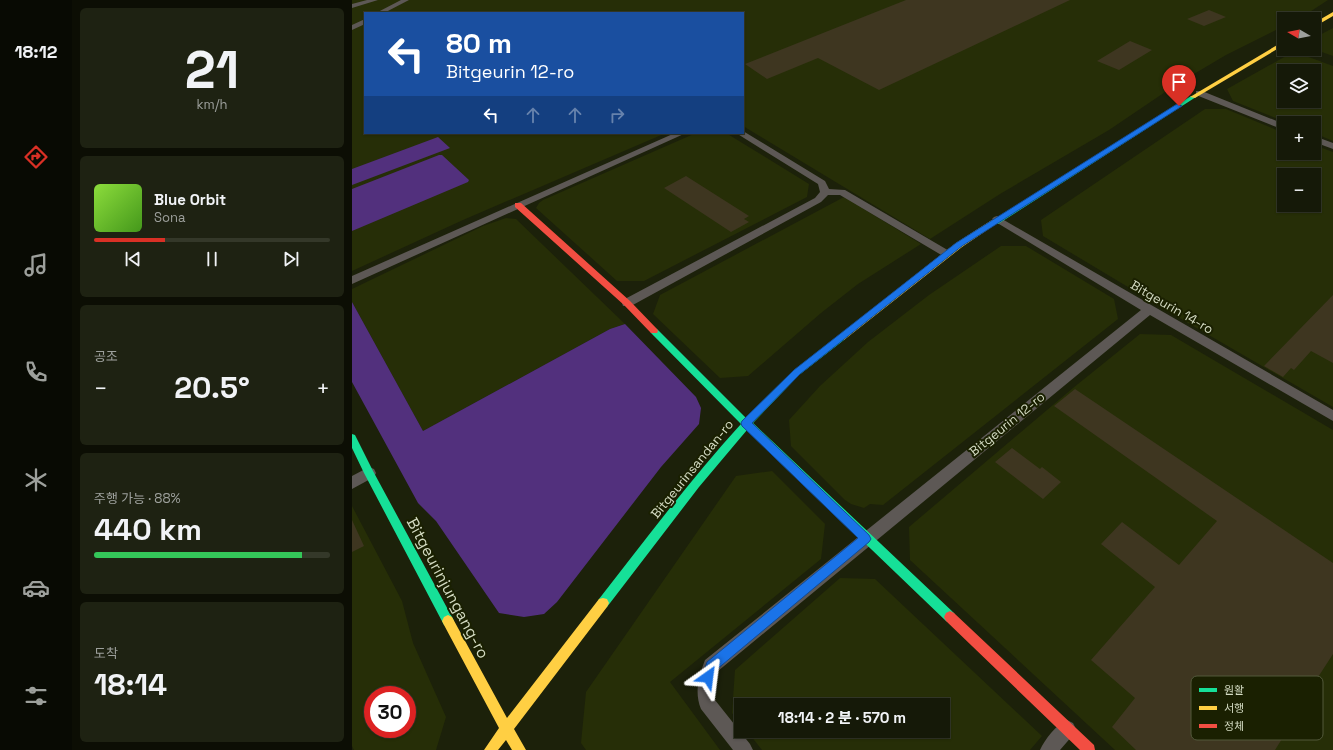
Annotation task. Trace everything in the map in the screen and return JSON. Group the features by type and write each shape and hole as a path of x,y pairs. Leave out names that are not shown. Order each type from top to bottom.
{"street":[{"path":"352,6 375,0"},
{"path":"381,12 406,0"},
{"path":"1321,21 1333,14"},
{"path":"352,28 364,22"},
{"name":"Bitgeurinsandan-ro","path":"490,750 682,500 746,423 797,372 947,254 997,220 1200,93 1277,47"},
{"path":"1200,93 1277,124"},
{"path":"352,280 680,134"},
{"path":"627,303 818,200 824,192 822,183 742,134"},
{"path":"1321,142 1333,146"},
{"path":"824,192 842,192 947,254"},
{"path":"518,205 627,303 746,423 1089,750"},
{"name":"Bitgeurin 14-ro","path":"997,220 1333,416"},
{"name":"Bitgeurin 12-ro","path":"744,750 708,703 705,688 711,666 1149,310"},
{"name":"Bitgeurinjungang-ro","path":"352,438 369,473 506,729 520,750"},
{"path":"352,483 369,473"},
{"path":"1049,750 1067,729"}],"shaded area":[{"path":"352,0 1328,0 1310,12 1277,12 1277,30 1226,55 1177,84 1109,130 1000,194 930,239 744,127 744,12 364,12 364,134 664,134 463,220 352,271"},
{"path":"1333,28 1333,56 1321,52 1321,34"},
{"path":"1286,56 1306,56 1333,66 1333,141 1321,136 1321,116 1277,116 1277,119 1233,101 1227,89"},
{"path":"1205,109 1226,109 1277,130 1277,160 1321,160 1321,148 1333,152 1333,407 1188,323 1043,236 1041,220"},
{"path":"694,134 728,134 809,184 807,197 644,281 617,281 536,208 543,200"},
{"path":"438,137 450,148 352,185 352,169"},
{"path":"442,155 469,180 468,182 352,231 352,189"},
{"path":"844,197 921,244 858,284 821,313 748,376 720,378 653,314 660,295"},
{"path":"506,218 516,219 625,324 610,329 423,431 352,302 352,289 483,226"},
{"path":"1001,246 1026,246 1114,299 1118,319 883,505 870,504 864,508 851,504 845,500 791,446 789,420 820,386 868,342 929,295"},
{"path":"352,302 423,431 610,329 625,324 696,397 701,408 699,424 661,467 557,602 544,614 524,617 499,613 436,521 418,503 352,382"},
{"path":"1140,334 1171,335 1333,430 1333,750 1115,750 910,560 909,527 1073,388"},
{"path":"772,471 825,524 821,559 670,682 720,750 586,750 581,743 586,692 736,476"},
{"path":"352,506 402,601 413,643 446,717 436,750 354,750 352,746"},
{"path":"840,578 875,579 1042,736 1030,750 762,750 753,738 950,738 950,698 734,698 734,715 732,713 735,670"}],"building":[{"path":"906,0 1070,0 879,90 818,58 767,79 745,64"},
{"path":"1209,10 1226,17 1204,26 1187,19"},
{"path":"1130,41 1152,50 1119,70 1097,61"},
{"path":"686,176 749,216 744,219 749,222 731,232 664,188"},
{"path":"1333,295 1333,363 1311,351 1294,370 1291,368 1283,377 1264,366"},
{"path":"1075,389 1333,563 1333,654 1319,676 1191,676 1191,740 1281,740 1275,750 1136,750 1112,727 1135,698 1091,660 1155,587 1101,544 1122,522 1179,565 1217,521 1054,406"},
{"path":"1012,448 1040,469 1042,467 1061,482 1043,499 995,462"},
{"path":"352,520 364,546 352,552"}],"traffic: fast":[{"path":"995,222 1193,97"},
{"path":"654,331 746,423 950,617"},
{"path":"603,603 695,484 769,399 812,359 841,338"},
{"path":"352,438 369,473 448,621"}],"traffic: slow":[{"path":"1321,21 1333,14"},
{"path":"1193,97 1277,47"},
{"path":"841,338 959,245 995,222"},
{"path":"490,750 603,603"},
{"path":"448,621 506,729 520,750"}],"traffic: jam":[{"path":"518,205 627,303 654,331"},
{"path":"950,617 1089,750"}],"route":[{"path":"708,677 711,666 866,539 746,423 797,372 959,245 1179,106"}]}
